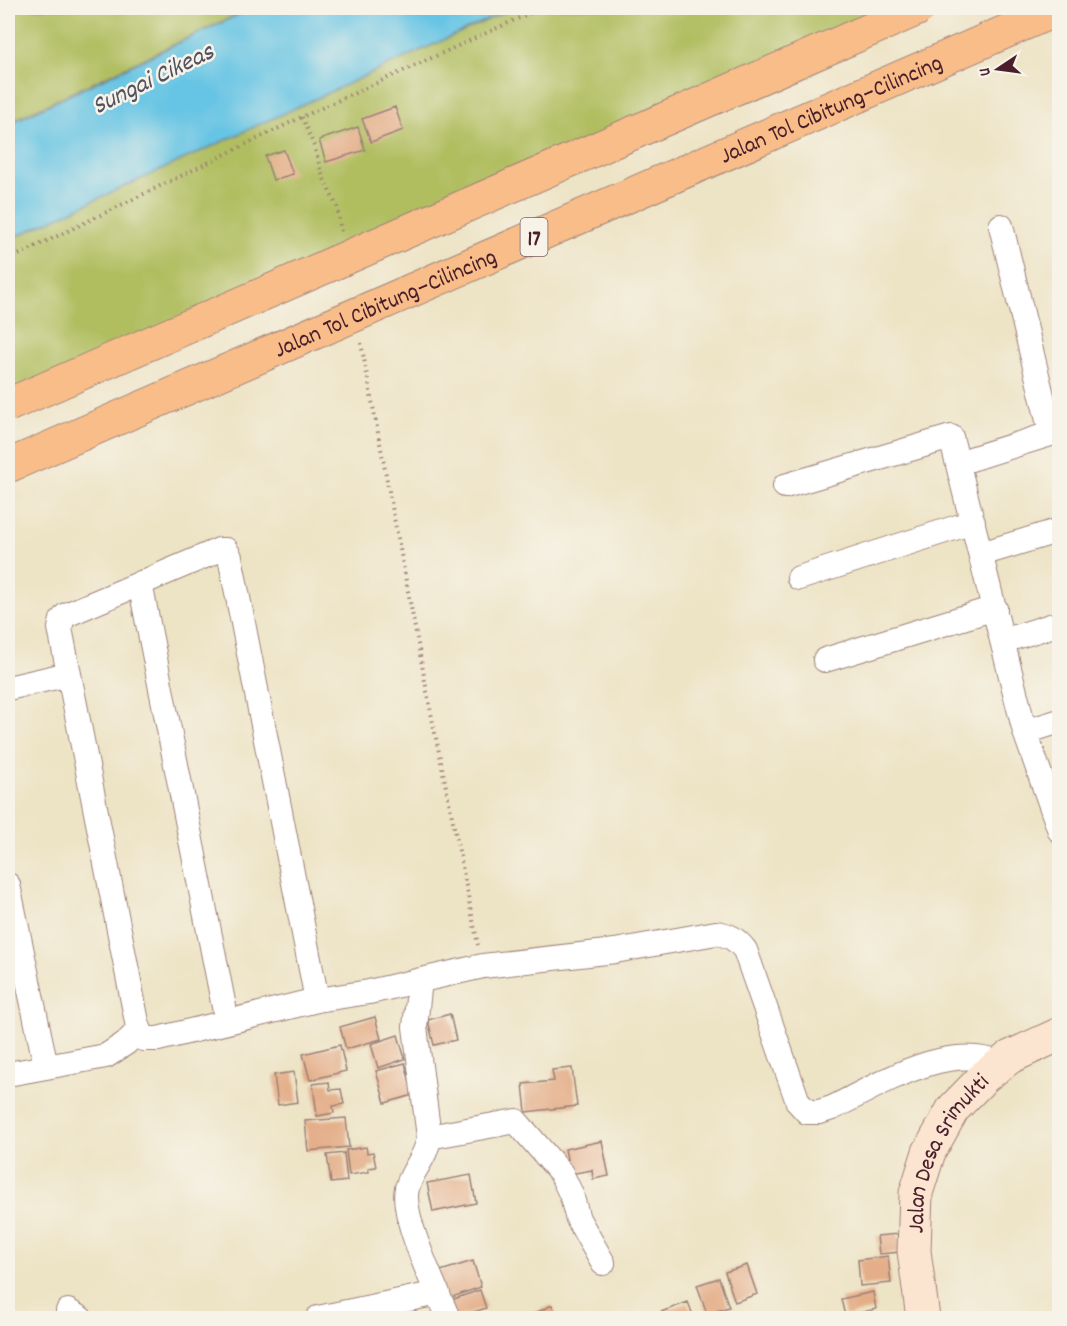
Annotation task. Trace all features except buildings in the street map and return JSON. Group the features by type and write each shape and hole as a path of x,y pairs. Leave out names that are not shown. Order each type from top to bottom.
{"highway":[{"name":"17","path":"8,405 920,8"},
{"name":"Jalan Tol Cibitung–Cilincing","path":"8,466 1059,8"}],"street":[{"path":"958,463 1055,432 1001,226"},
{"path":"785,486 951,437 1025,732 1059,831"},
{"path":"799,578 973,522"},
{"path":"981,554 1059,530"},
{"path":"317,1000 230,557 226,550 219,550 66,615 60,628 139,1030 143,1039 158,1039 317,1000 369,992 483,966 615,951 716,933 726,934 736,939 745,950 798,1102 807,1112 819,1112 832,1108 911,1070 951,1058 974,1056 988,1058 1001,1064"},
{"path":"140,583 228,1022"},
{"path":"825,660 994,608"},
{"path":"1003,641 1059,623"},
{"path":"8,688 69,674"},
{"path":"1025,732 1059,721"},
{"path":"8,885 46,1067"},
{"path":"420,980 416,1027 429,1137 425,1155 408,1187 408,1217 448,1318"},
{"path":"8,1074 106,1056 126,1043 139,1030"},
{"name":"Jalan Desa Srimukti","path":"923,1318 914,1251 916,1193 929,1152 953,1109 986,1076 1010,1057 1059,1035"},
{"path":"429,1137 516,1121 561,1173 571,1194 578,1219 603,1263"},
{"path":"318,1318 438,1293"}],"path":[{"path":"8,260 302,117 541,8"},
{"path":"302,117 314,146 322,177 337,207 343,242"},
{"path":"360,337 432,718 483,966"}],"green space":[{"path":"8,8 251,8 8,123"},
{"path":"513,8 920,8 8,405 8,240"}],"water":[{"name":"Sungai Cikeas","path":"252,8 513,8 8,240 8,124"}]}
